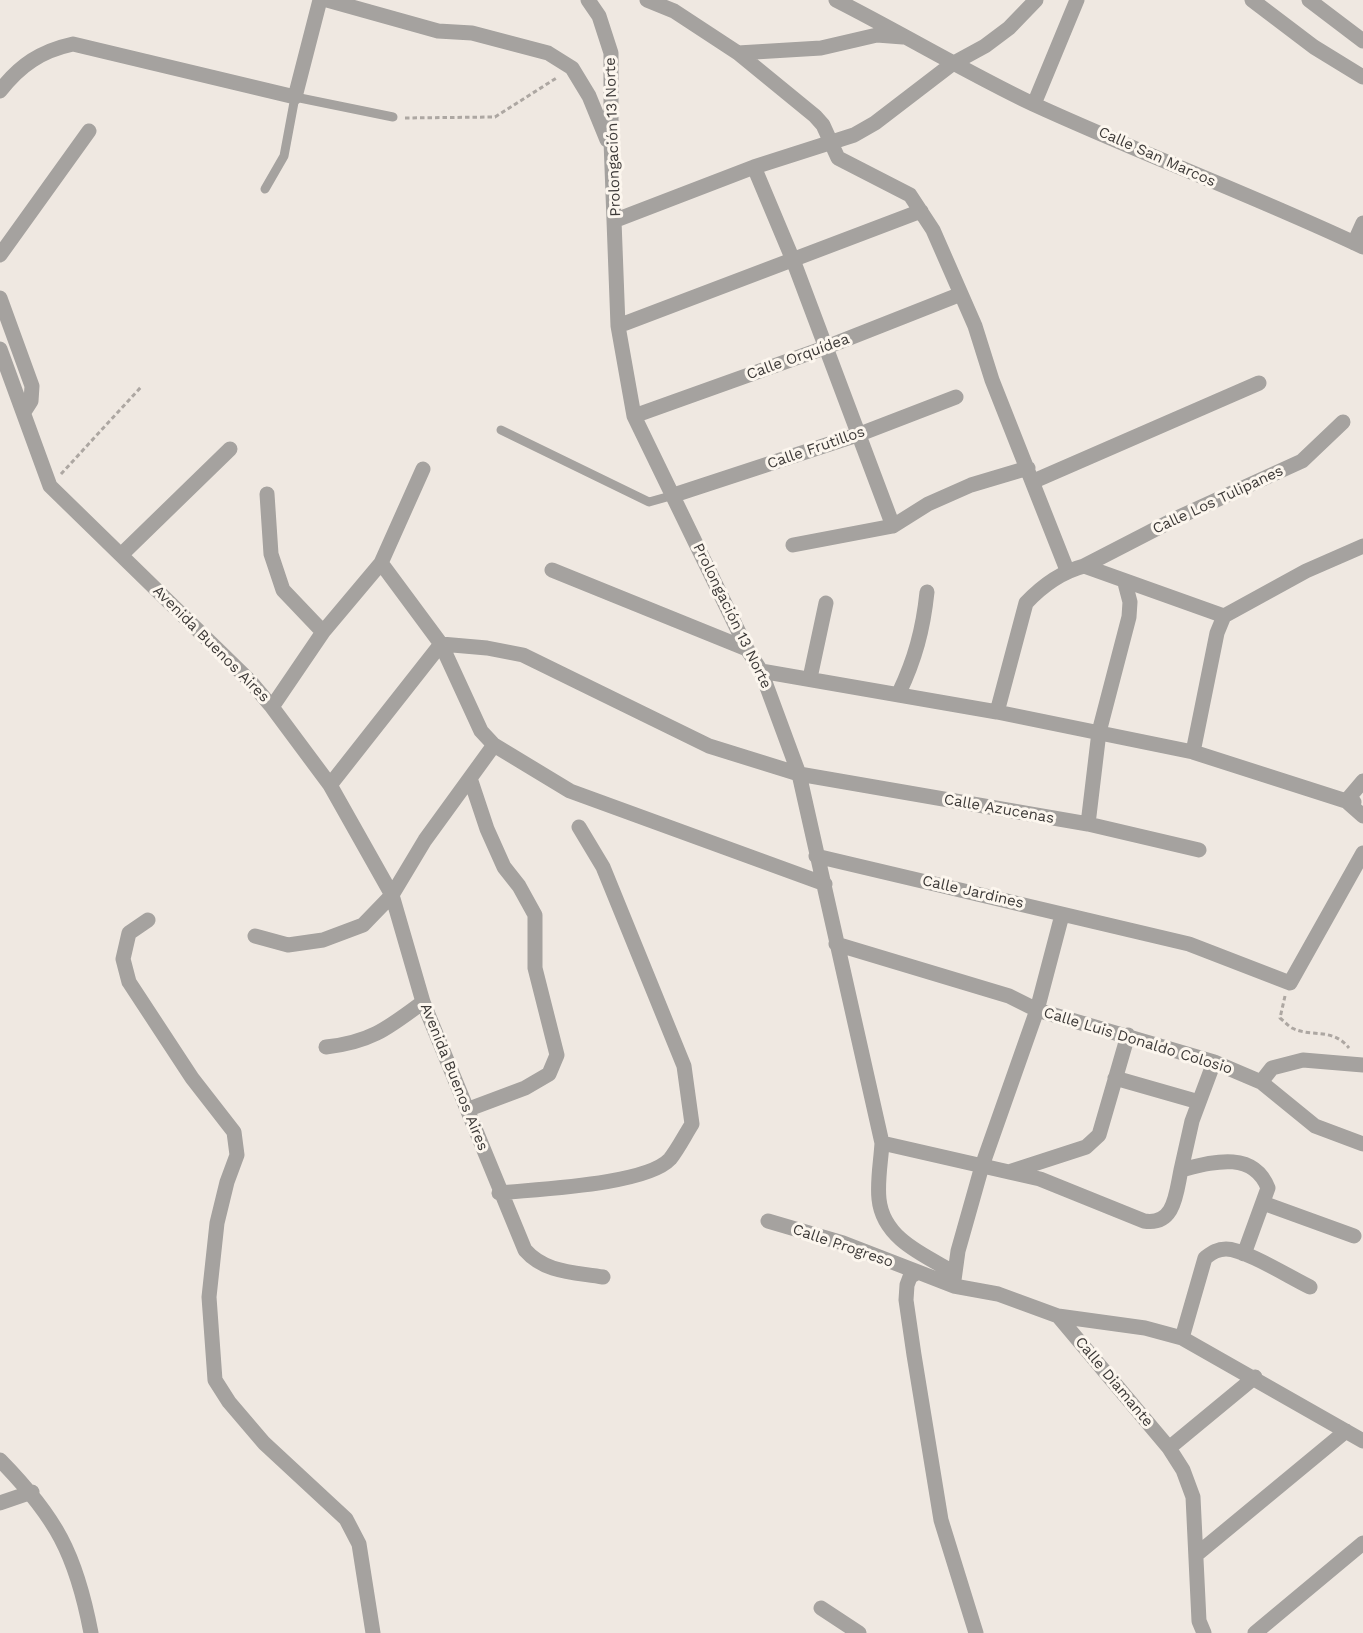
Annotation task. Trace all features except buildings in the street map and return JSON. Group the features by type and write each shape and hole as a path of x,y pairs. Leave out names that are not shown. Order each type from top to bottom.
{"street":[{"path":"0,91 11,77 46,50 73,44 295,97 320,0"},
{"path":"327,0 438,31 472,33 548,53 572,68 589,96 611,148"},
{"name":"Prolongación 13 Norte","path":"588,0 599,16 611,53 611,148 616,220 618,326 634,416 747,649 761,671 799,774 882,1143 879,1199 887,1224 904,1243 954,1280"},
{"path":"647,0 674,11 738,53 815,116 838,158 910,195 933,230 961,294 1067,570 1038,590 1026,603 998,712"},
{"name":"Calle San Marcos","path":"836,0 912,38 952,64 1034,104 1358,245"},
{"path":"616,220 754,167 832,144 875,123 952,64 985,46 1009,28 1036,0"},
{"path":"1034,104 1077,0"},
{"path":"1252,0 1314,47 1363,77"},
{"path":"1309,0 1363,40"},
{"path":"738,53 821,48 877,35 912,38"},
{"path":"0,255 89,131"},
{"path":"754,167 793,260 824,348 860,434 893,526"},
{"path":"618,326 921,212"},
{"path":"1358,245 1363,223"},
{"name":"Calle Orquídea","path":"634,416 824,348 961,294"},
{"path":"0,298 32,386 31,400 24,412"},
{"name":"Avenida Buenos Aires","path":"0,349 24,412 35,451 50,486 250,681 330,785 392,895 423,1002 469,1109 500,1193 525,1250 535,1262 554,1269 603,1277"},
{"path":"794,545 893,526 928,504 971,485 1031,475 1259,382"},
{"name":"Calle Frutillos","path":"674,495 860,434 956,397"},
{"name":"Calle Los Tulipanes","path":"1067,570 1084,566 1179,517 1302,461 1343,422"},
{"path":"121,555 230,449"},
{"path":"272,707 323,632 381,563 423,469"},
{"path":"267,494 271,555 284,590 323,632"},
{"path":"1193,752 1217,633 1224,616 1306,571 1363,546"},
{"path":"381,563 441,644 481,731 494,745 570,791 825,884"},
{"path":"1084,566 1224,616"},
{"path":"552,570 747,649"},
{"path":"1088,824 1100,732 1129,617 1130,602 1125,582"},
{"path":"899,693 915,660 924,628 927,592"},
{"path":"810,678 826,603"},
{"path":"330,785 441,644"},
{"name":"Calle Azucenas","path":"441,644 487,648 524,655 709,746 799,774 1088,824 1198,850"},
{"path":"761,671 899,693 1193,752 1346,801 1363,804"},
{"path":"255,936 288,945 323,940 363,925 392,895 425,840 494,745"},
{"path":"469,1109 525,1088 549,1074 557,1055 535,968 535,915 519,886 504,867 487,829 470,778"},
{"path":"1346,801 1363,781"},
{"path":"1346,801 1363,816"},
{"path":"500,1193 604,1182 651,1171 669,1160 692,1124 684,1066 603,867 579,827"},
{"path":"1290,983 1363,853"},
{"name":"Calle Jardines","path":"816,856 1014,900 1062,915 1189,944 1290,983"},
{"path":"1062,915 1037,1010 982,1166 958,1251 954,1280 974,1290 999,1294 1058,1316 1144,1328 1182,1338 1255,1377 1363,1441"},
{"path":"148,920 129,933 123,959 129,982 192,1078 234,1132 237,1155 227,1182 218,1223 209,1297 215,1380 229,1402 264,1443 346,1519 359,1544 373,1633"},
{"name":"Calle Luis Donaldo Colosio","path":"836,944 1009,996 1037,1010 1214,1062 1261,1082 1315,1126 1363,1144"},
{"path":"326,1047 348,1045 383,1032 423,1002"},
{"path":"1009,1172 1086,1148 1099,1135 1128,1035"},
{"path":"1261,1082 1272,1068 1303,1060 1363,1065"},
{"path":"882,1143 1040,1179 1144,1221 1156,1223 1166,1219 1173,1207 1191,1121 1214,1062"},
{"path":"1115,1078 1199,1101"},
{"path":"1180,1170 1236,1162 1251,1166 1262,1173 1268,1188 1244,1254"},
{"path":"1263,1203 1354,1236"},
{"name":"Calle Progreso","path":"768,1221 843,1243 918,1272 954,1280"},
{"path":"1182,1338 1205,1258 1214,1251 1228,1249 1244,1254 1310,1287"},
{"path":"918,1272 910,1277 907,1285 914,1355 941,1520 976,1633"},
{"name":"Calle Diamante","path":"1058,1316 1169,1448 1184,1470 1192,1497 1198,1620 1204,1633"},
{"path":"1169,1448 1255,1377"},
{"path":"1196,1556 1346,1431"},
{"path":"0,1460 32,1492 65,1542 83,1593 91,1633"},
{"path":"0,1503 32,1492"},
{"path":"1255,1633 1363,1543"},
{"path":"821,1608 859,1633"}],"lane":[{"path":"265,189 284,156 295,97 393,117"},
{"path":"501,430 649,502 674,495"}],"path":[{"path":"393,117 495,117 572,68"},
{"path":"50,486 141,387"},
{"path":"1290,983 1280,1018 1292,1028 1342,1039 1363,1065"}]}
